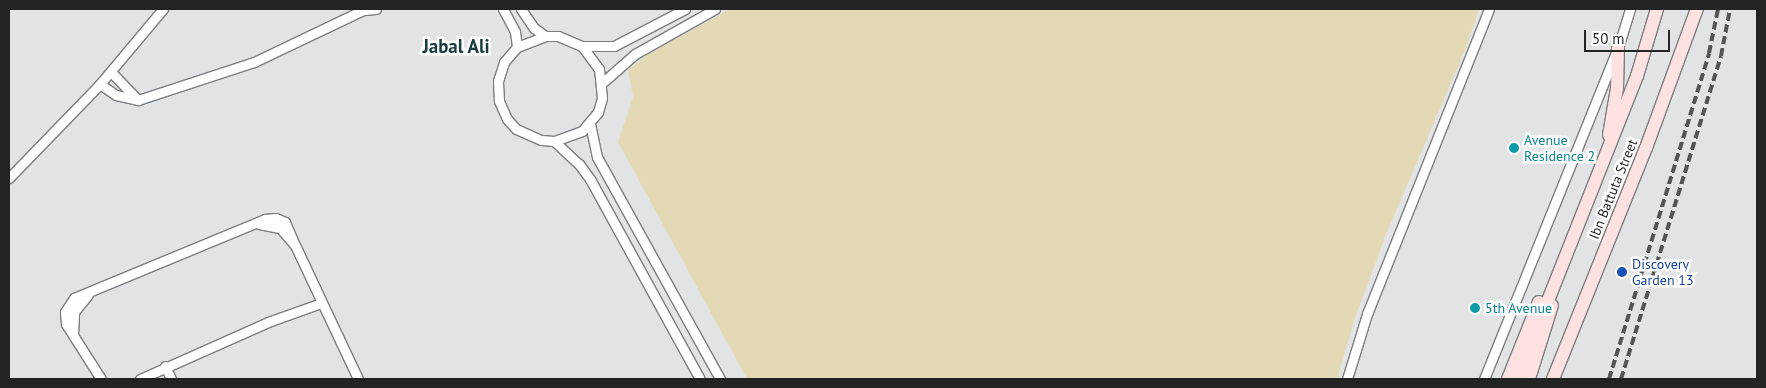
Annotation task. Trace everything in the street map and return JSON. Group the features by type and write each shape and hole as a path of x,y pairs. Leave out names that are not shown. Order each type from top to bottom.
{"main road":[{"name":"Ibn Battuta Street","path":"1517,379 1563,259 1602,169 1637,76 1657,9"},
{"name":"Ibn Battuta Street","path":"1553,379 1646,148 1697,9"},
{"path":"1602,169 1616,95 1618,48"},
{"path":"1508,379 1530,318 1563,259"},
{"path":"1529,379 1563,259"}],"street":[{"path":"9,178 100,84 163,9"},
{"path":"100,84 116,95 138,100 254,62 365,9 376,9"},
{"path":"503,9 515,32 517,47"},
{"path":"521,9 534,28 545,36"},
{"path":"582,46 614,46 684,9"},
{"path":"602,83 636,54 715,9"},
{"path":"1347,379 1367,314 1489,9"},
{"path":"1484,379 1618,48 1630,9"},
{"path":"545,36 558,36 582,46 592,56 602,83 602,98 590,124 574,136 554,141 534,138 516,129 507,119 499,101 498,81 504,62 517,47 545,36"},
{"path":"110,72 138,100"},
{"path":"590,124 597,157 720,379"},
{"path":"554,141 579,164 590,179 700,379"},
{"path":"101,379 90,366 73,334 74,312 80,301 94,291 254,225 275,225 285,231 295,245 358,379"},
{"path":"140,379 164,366 321,303"},
{"path":"90,366 93,379"},
{"path":"164,366 171,379"}],"sand":[{"path":"730,9 1479,9 1466,48 1387,232 1355,318 1337,379 747,379 618,142 633,97 628,70 647,55"}],"railway":[{"path":"1609,379 1709,53 1718,9"},
{"path":"1621,379 1721,56 1730,9"}],"place":[{"name":"Avenue Residence 2","path":"1514,148"},
{"name":"Discovery Garden 13","path":"1622,272"},
{"name":"5th Avenue","path":"1475,308"}],"district":[{"name":"Jabal Ali","path":"456,47"}]}
